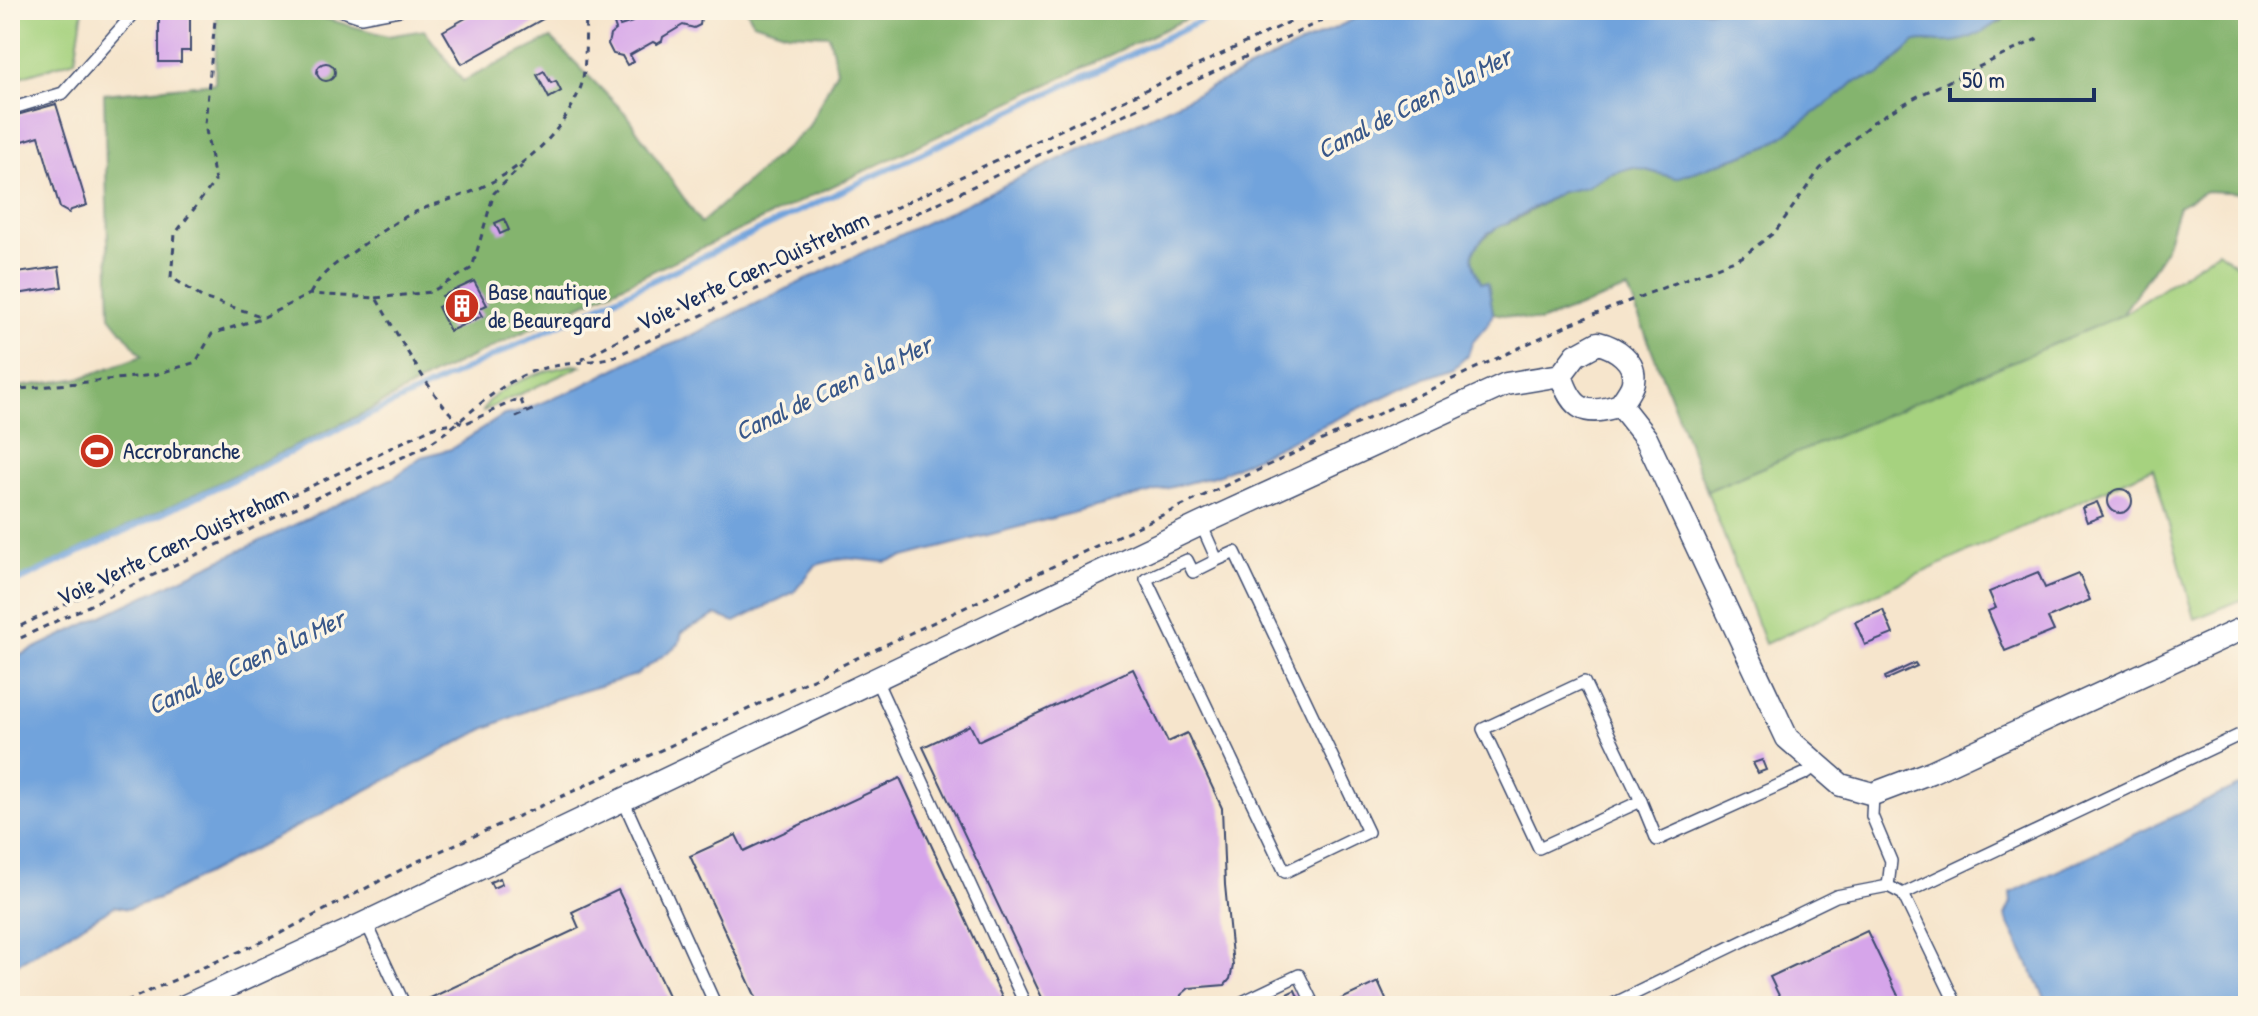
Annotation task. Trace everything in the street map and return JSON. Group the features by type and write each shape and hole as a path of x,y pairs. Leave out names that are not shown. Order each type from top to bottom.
{"street":[{"path":"185,1006 1201,524 1506,384 1561,375 1576,355 1598,343 1612,346 1629,362 1633,383 1620,405 1601,412 1586,411 1568,396 1561,375"},
{"path":"1620,405 1646,438 1787,738 1841,785 1873,794 1931,772 2248,626"}],"lane":[{"path":"10,109 63,93 137,10"},
{"path":"340,10 361,17 399,10"},
{"path":"1201,524 1217,560"},
{"path":"1235,552 1368,832 1285,872 1146,579 1187,560 1193,572 1217,560 1235,552"},
{"path":"876,680 1026,1006"},
{"path":"1641,801 1539,848 1483,729 1584,682 1641,801 1657,840 1816,766"},
{"path":"1903,894 2248,731"},
{"path":"1873,794 1872,816 1891,861 1888,886"},
{"path":"623,800 716,1006"},
{"path":"1609,1006 1836,896 1888,886 1903,894 1957,1006"},
{"path":"366,922 405,1006"},
{"path":"1234,1006 1299,975 1314,1006"}],"path":[{"path":"216,10 205,124 215,181 175,234 171,277 203,298 264,317"},
{"path":"10,390 154,375 196,362 212,334 264,317 310,294 376,298 431,292 472,268 494,193 560,125 582,87 586,10"},
{"path":"577,362 632,332 1315,10"},
{"name":"Voie Verte Caen-Ouistreham","path":"10,643 424,447 486,398 520,377 544,368 616,356 1344,10"},
{"path":"115,1006 277,935 416,862 1570,324 1742,257 1775,232 1820,169 1873,122 1916,97 2039,38"},
{"path":"310,294 329,269 374,236 409,215 476,189 524,163"},
{"path":"376,298 442,407 458,422 464,424 520,398 526,412"},
{"path":"516,417 537,408"},
{"path":"10,631 436,426 458,422"}],"green space":[{"path":"10,10 83,10 75,60 10,80"},
{"path":"217,10 294,10 388,36 424,30 463,81 551,38 625,113 701,223 808,128 837,70 829,35 788,33 753,22 747,10 1205,10 433,375 366,412 10,583 10,388 81,378 142,356 110,316 104,94 215,83"},
{"path":"2014,10 2248,10 2248,193 2206,191 2179,206 2165,250 2122,315 1707,491 1628,289 1539,322 1493,313 1488,283 1481,282 1472,265 1472,256 1478,243 1498,227 1562,192 1586,187 1609,174 1633,167 1676,178 1769,146 1854,82 1880,75 1914,43 1920,40 1930,42 2000,23"},
{"path":"2218,251 2248,274 2248,597 2195,619 2153,468 1765,644 1707,491 2122,315"},
{"path":"573,365 581,366 483,411 497,394 522,380"}],"water":[{"name":"Canal de Caen à la Mer","path":"1373,10 2014,10 1983,32 1965,39 1914,43 1880,75 1854,82 1769,146 1676,178 1633,167 1609,174 1586,187 1562,192 1488,233 1472,256 1481,282 1488,283 1493,313 1489,323 1472,343 1468,355 1454,368 1417,381 1218,475 885,562 843,558 816,565 794,592 735,622 716,615 682,632 679,644 636,675 550,701 484,729 158,899 127,909 115,906 10,968 10,660 395,477 421,457 451,449 504,415 572,391 638,357 683,340"},
{"path":"2238,786 2248,790 2248,1006 2049,1006 2005,916 2011,903 2010,893"}],"building":[{"path":"159,10 190,10 190,51 181,51 181,62 159,62"},
{"path":"480,10 545,10 548,16 462,64 443,31"},
{"path":"645,10 706,10 702,12 700,25 694,28 683,25 657,44 653,42 630,55 634,62 627,65 622,56 613,54 608,44 610,35 616,30 614,24 620,26 632,22"},
{"path":"326,63 335,72 326,81 317,72"},
{"path":"544,71 551,83 556,81 561,91 549,98 537,75"},
{"path":"56,104 87,205 69,213 60,208 39,136 10,145 10,117"},
{"path":"504,219 509,230 500,234 495,223"},
{"path":"59,267 62,287 10,295 10,274"},
{"name":"Base nautique de Beauregard","path":"474,281 487,305 478,309 482,316 450,331 438,307 446,303 442,296"},
{"path":"2120,489 2129,492 2132,501 2129,510 2120,513 2111,510 2108,501 2111,492"},
{"path":"2097,502 2103,516 2087,522 2082,508"},
{"path":"2038,572 2045,588 2079,574 2090,600 2048,618 2054,631 2005,651 1988,611 1996,608 1989,592"},
{"path":"1883,610 1893,634 1865,645 1855,622"},
{"path":"1915,663 1917,666 1886,680 1885,677"},
{"path":"1133,669 1168,742 1187,733 1222,808 1233,966 1230,979 1225,985 1189,988 1181,995 1178,1006 1046,1006 923,747 970,725 978,741"},
{"path":"1762,760 1766,770 1758,773 1753,763"},
{"path":"900,778 1006,1006 760,1006 690,856 736,835 744,851"},
{"path":"500,878 502,884 493,888 490,882"},
{"path":"618,890 673,1006 427,1006 424,1001 579,928 572,912"},
{"path":"1867,931 1903,1006 1784,1006 1770,977"},
{"path":"1378,982 1389,1006 1334,1006 1333,1003"},
{"path":"1295,990 1300,1002 1292,1005 1287,994"}],"waterway":[{"path":"10,585 1224,10"}],"place":[{"name":"Base nautique de Beauregard","path":"462,306"},
{"name":"Accrobranche","path":"97,451"}]}
